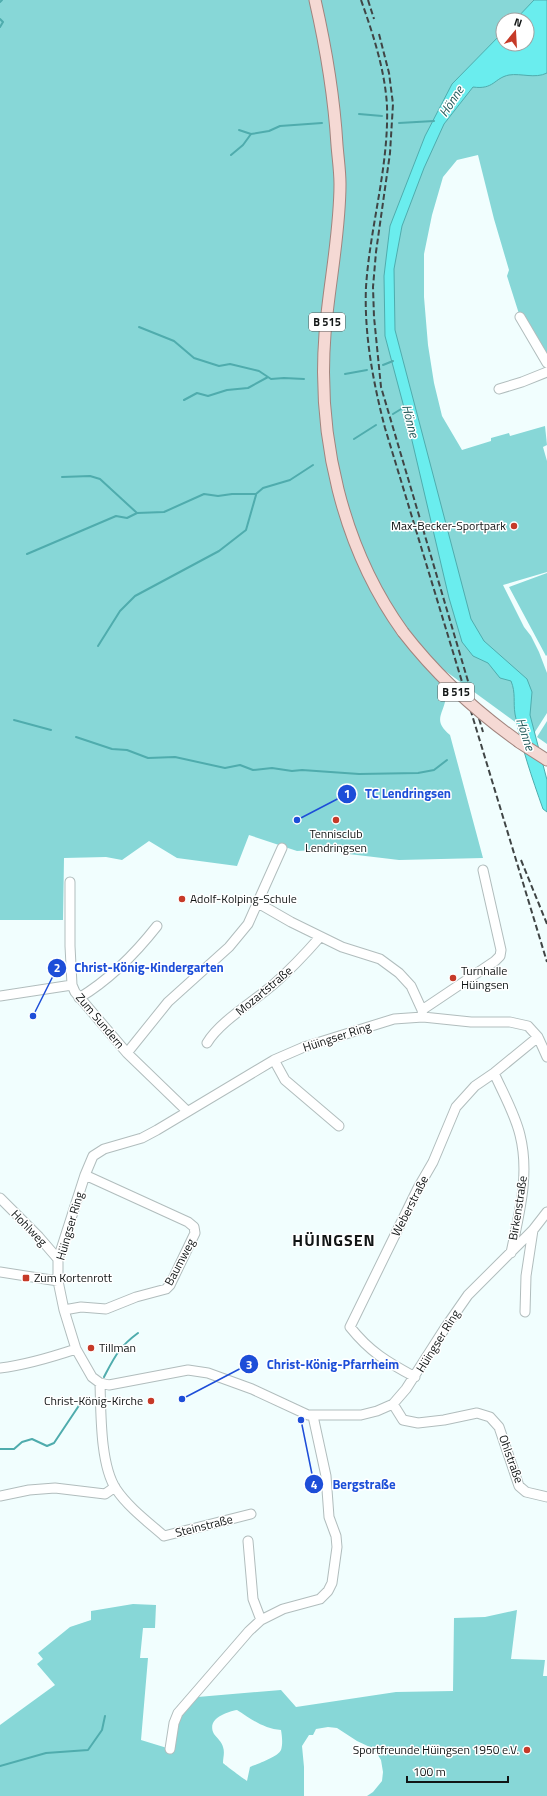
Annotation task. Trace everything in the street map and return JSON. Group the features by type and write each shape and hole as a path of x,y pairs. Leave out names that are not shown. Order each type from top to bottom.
{"main road":[{"name":"B 515","path":"315,0 334,97 340,183 339,212 325,334 324,366 332,463 346,519 356,547 388,611 403,632 438,674 462,697 495,724 547,760"}],"street":[{"path":"520,317 547,363"},
{"path":"499,389 547,372"},
{"path":"128,1053 173,997 229,947 248,924 282,848"},
{"path":"258,903 320,937 354,952 380,959 411,986 422,1013 500,956 501,950 484,870"},
{"name":"Zum Sundern","path":"70,882 70,946 72,985 79,998 128,1053 187,1111"},
{"path":"79,998 91,991 115,971 141,946 156,926"},
{"name":"Mozartstraße","path":"207,1043 214,1031 275,983 297,963 320,937"},
{"path":"0,996 72,985"},
{"name":"Hüingser Ring","path":"100,1383 92,1377 76,1349 64,1310 58,1281 58,1259 85,1175 93,1156 100,1151 142,1138 274,1060 304,1047 394,1019 422,1013 471,1022 510,1022 528,1026 538,1037 547,1057"},
{"name":"Weberstraße","path":"415,1377 379,1357 364,1344 350,1327 418,1188 433,1162 456,1107 475,1086 494,1073 538,1037"},
{"path":"274,1060 285,1080 339,1126"},
{"name":"Birkenstraße","path":"494,1073 520,1133 524,1158 524,1191 511,1253"},
{"name":"Baumweg","path":"64,1310 81,1307 106,1309 136,1297 166,1289 170,1284 195,1233 194,1227 191,1224 178,1217 85,1175"},
{"name":"Hohlweg","path":"0,1198 39,1237 58,1259"},
{"name":"Hüingser Ring","path":"393,1404 415,1377 445,1328 468,1295 533,1230 547,1212"},
{"name":"Hüingser Ring","path":"525,1312 526,1276 533,1230"},
{"path":"0,1272 58,1281"},
{"path":"0,1368 56,1356 76,1349"},
{"path":"100,1383 109,1385 188,1370 208,1373 252,1389 302,1414 313,1416 361,1415 393,1404"},
{"name":"Steinstraße","path":"100,1383 102,1428 108,1472 121,1496 164,1536 250,1514"},
{"name":"Ohlstraße","path":"393,1404 403,1420 418,1423 444,1420 477,1413 490,1418 499,1427 514,1476 519,1486 526,1492 547,1497"},
{"path":"170,1749 174,1723 178,1713 239,1642 261,1620 284,1609 320,1598 328,1591 332,1583 337,1547 336,1536 329,1517 326,1476 313,1416"},
{"path":"0,1496 29,1490 55,1488 105,1494 115,1487"},
{"path":"248,1541 253,1598 261,1620"}],"shaded area":[{"path":"0,0 547,0 547,364 520,317 507,276 509,270 494,219 478,155 457,160 443,177 432,215 424,254 424,297 428,345 434,383 442,416 462,450 491,441 491,438 509,433 510,436 545,426 547,445 543,447 547,461 547,572 503,585 524,627 531,636 539,652 547,673 547,713 533,735 444,670 446,692 445,702 440,716 441,725 450,735 483,858 399,860 315,850 297,851 249,835 237,866 177,858 149,841 122,860 106,857 64,858 63,920 0,920"},
{"path":"547,573 547,655 546,656 509,587"},
{"path":"547,721 547,744 537,737"},
{"path":"133,1604 156,1605 155,1628 143,1628 140,1658 148,1658 141,1740 167,1748 186,1698 281,1690 296,1707 396,1692 453,1691 454,1618 485,1617 517,1610 511,1659 545,1660 543,1676 547,1676 547,1796 367,1796 373,1792 382,1781 383,1772 381,1760 374,1749 357,1741 337,1728 328,1727 316,1729 313,1735 309,1735 302,1746 304,1796 0,1796 0,1725 55,1685 37,1664 43,1659 38,1653 70,1627 91,1620 91,1611","holes":["237,1710 263,1726 281,1730 282,1737 282,1748 279,1753 250,1767 247,1781 223,1763 224,1751 221,1742 214,1734 212,1729 213,1724 218,1717 228,1712"]}],"water":[{"name":"Hönne","path":"534,0 547,0 547,73 538,76 509,75 504,76 485,87 473,87 444,124 424,168 402,226 394,269 395,330 471,619 484,641 527,679 532,692 530,715 547,780 547,812 543,809 517,726 511,681 500,678 488,663 473,656 462,642 449,598 406,415 385,336 384,276 390,226 425,136 452,84 495,40 495,52 535,52 535,12 523,12"}],"waterway":[{"path":"0,19 3,22 0,27"},
{"path":"359,114 382,116"},
{"path":"399,123 434,121"},
{"path":"239,130 251,134 269,131 280,126 322,123"},
{"path":"231,155 243,145 251,134"},
{"path":"139,327 174,341 194,358 219,366 230,364 259,371 271,379 304,379"},
{"path":"383,365 393,361"},
{"path":"345,374 367,370"},
{"path":"184,400 197,393 208,396 227,390 248,388 268,377"},
{"name":"Hönne","path":"393,414 406,406"},
{"path":"354,439 376,425"},
{"path":"27,554 116,516 127,518 137,513 164,512 204,494 218,496 232,494 256,494 263,488 290,480 313,465"},
{"path":"62,477 90,476 100,479 137,513"},
{"path":"98,646 120,611 135,596 219,551 246,530 256,495"},
{"path":"14,720 51,730"},
{"path":"76,737 112,749 127,750 148,758 175,757 225,768 240,765 253,770 272,768 292,771 302,770 359,774 418,773 434,770 447,760"},
{"path":"104,1377 118,1352 138,1333"},
{"path":"0,1449 14,1449 22,1442 32,1439 47,1446 54,1443 82,1401"},
{"path":"0,1766 46,1753 88,1750 102,1730 105,1716"}],"railway":[{"path":"361,0 381,66 387,106 385,151 371,242 366,287 366,322 373,376 385,428 547,962"},
{"path":"368,0 374,19"},
{"path":"379,34 389,73 393,104 390,153 376,252 373,287 374,317 381,387 483,732"},
{"path":"521,860 547,924"}],"place":[{"name":"Max-Becker-Sportpark","path":"514,526"},
{"name":"TC Lendringsen","path":"297,820"},
{"name":"Tennisclub Lendringsen","path":"336,820"},
{"name":"Adolf-Kolping-Schule","path":"182,899"},
{"name":"Turnhalle Hüingsen","path":"453,978"},
{"name":"Christ-König-Kindergarten","path":"33,1016"},
{"name":"Zum Kortenrott","path":"26,1278"},
{"name":"Tillman","path":"91,1348"},
{"name":"Christ-König-Pfarrheim","path":"182,1399"},
{"name":"Christ-König-Kirche","path":"151,1401"},
{"name":"Bergstraße","path":"301,1420"},
{"name":"Sportfreunde Hüingsen 1950 e.V.","path":"527,1750"}],"district":[{"name":"HÜINGSEN","path":"334,1240"}]}
